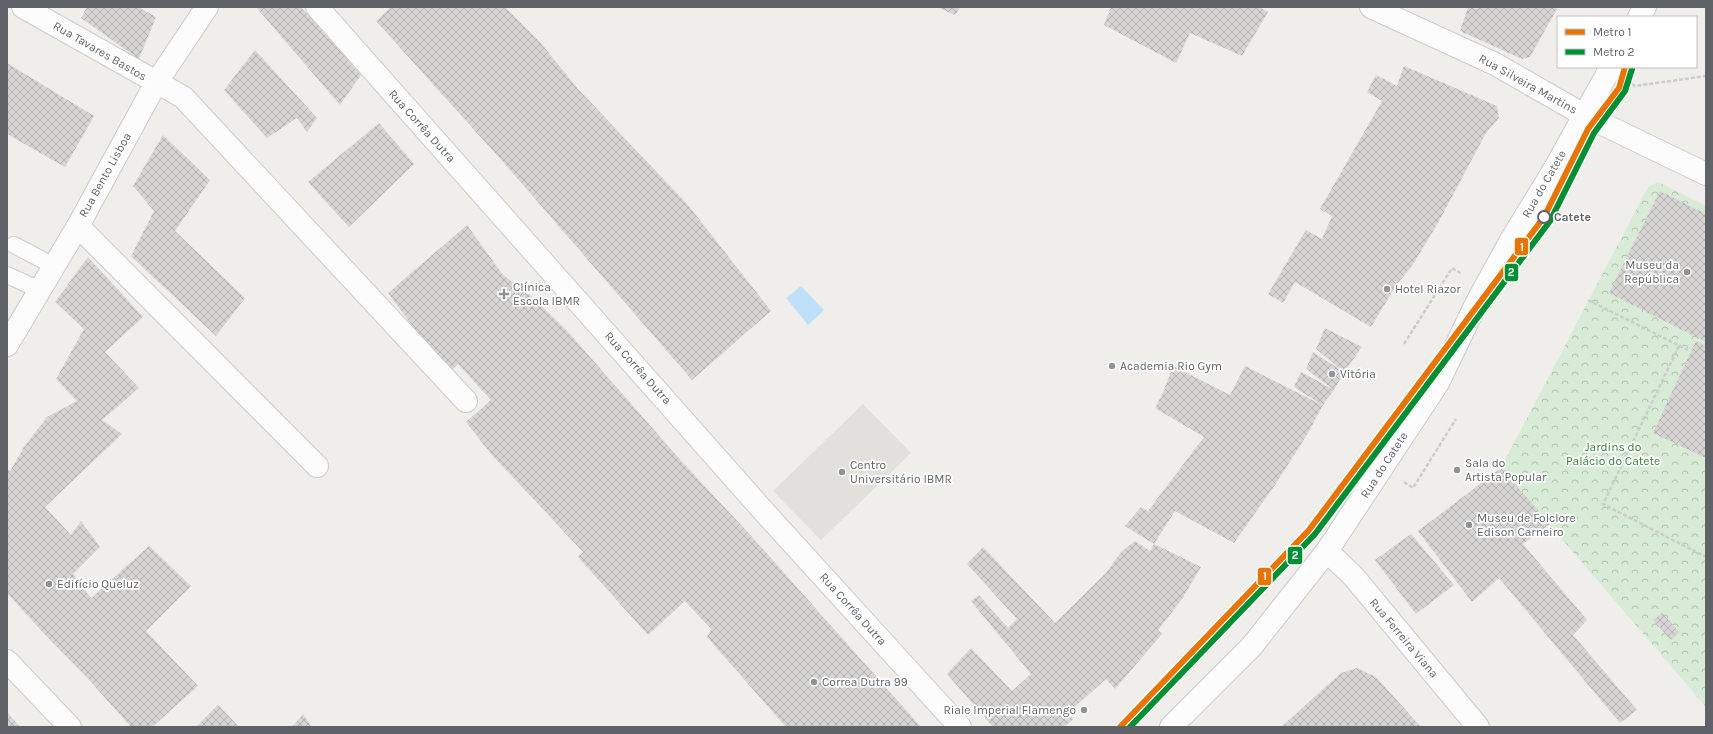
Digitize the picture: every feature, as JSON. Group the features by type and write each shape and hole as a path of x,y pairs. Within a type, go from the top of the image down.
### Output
{"street":[{"name":"Rua Tavares Bastos","path":"23,7 183,97 466,401"},
{"name":"Rua Bento Lisboa","path":"7,345 78,226 156,83 207,7"},
{"name":"Rua Corrêa Dutra","path":"317,7 767,515 960,727"},
{"name":"Rua Silveira Martins","path":"1371,7 1495,64 1584,115 1706,174"},
{"path":"1640,16 1645,7"},
{"name":"Rua do Catete","path":"1171,727 1252,646 1327,551 1438,383 1478,300 1610,69"},
{"path":"78,226 318,466"},
{"name":"Rua Ferreira Viana","path":"1327,551 1354,577 1478,727"},
{"path":"7,661 70,727"}],"lane":[{"path":"14,245 54,266"},
{"path":"7,275 40,290"}],"path":[{"path":"1610,69 1635,86 1706,76"},
{"path":"1404,344 1452,268"},
{"path":"1588,300 1688,350"},
{"path":"1679,346 1603,504 1706,557"},
{"path":"1413,488 1456,419"}],"shaded area":[{"name":"Centro Universitário IBMR","path":"863,404 911,453 821,540 773,491"}],"green space":[{"name":"Jardins do Palácio do Catete","path":"1658,182 1706,206 1706,707 1501,468 1648,187"}],"water":[{"path":"801,286 824,310 808,325 786,298"}],"building":[{"path":"87,7 138,7 156,17 139,59 81,18"},
{"path":"256,7 301,7 361,75 340,105"},
{"path":"391,7 505,7 539,41 578,89 688,205 771,311 692,380 504,163 376,21"},
{"path":"937,7 960,7 955,15"},
{"path":"1111,7 1260,7 1268,12 1242,56 1190,33 1176,63 1104,25"},
{"path":"1468,7 1477,9 1478,7 1558,7 1530,57 1522,59 1460,31"},
{"path":"255,50 317,118 307,132 297,118 267,138 224,90"},
{"path":"7,63 94,116 65,167 7,134"},
{"path":"1404,66 1497,106 1499,118 1486,133 1438,223 1412,266 1397,284 1371,327 1295,282 1283,303 1268,294 1306,230 1322,239 1332,216 1320,209 1382,101 1367,92 1376,75 1397,86"},
{"path":"379,123 414,164 349,227 308,182"},
{"path":"163,135 210,180 175,231 245,298 216,336 131,256 154,211 133,186"},
{"path":"1660,191 1706,214 1706,342 1609,293"},
{"path":"467,225 503,275 533,298 569,333 683,463 754,539 921,727 786,727 707,637 711,629 685,601 648,635 578,557 583,552 491,454 466,422 491,400 458,364 450,372 423,340 388,293"},
{"path":"88,257 143,317 105,352 139,388 102,420 122,434 45,507 71,535 81,521 100,547 73,574 91,598 149,546 191,586 146,631 198,686 152,727 131,727 91,682 7,593 7,468 10,471 24,447 47,417 77,401 56,379 84,329 55,302"},
{"path":"1325,328 1362,347 1344,372 1316,349"},
{"path":"1696,341 1706,346 1706,458 1653,433"},
{"path":"1313,352 1344,372 1334,390 1306,369"},
{"path":"1173,366 1230,395 1245,366 1322,405 1294,387 1301,372 1334,390 1323,405 1308,433 1277,482 1234,543 1175,511 1154,544 1125,526 1141,507 1148,511 1204,437 1155,408 1162,395"},
{"path":"1501,468 1550,524 1523,544 1587,620 1573,635 1637,710 1620,723 1499,578 1472,602 1418,531"},
{"path":"1411,534 1454,585 1416,614 1375,560"},
{"path":"1135,541 1150,551 1154,544 1201,567 1182,599 1158,630 1162,634 1115,689 1106,679 1068,713 1073,719 1064,727 993,727 947,674 971,648 1012,691 1031,674 971,601 979,595 1008,628 1017,619 967,564 983,547 1055,623 1106,573 1121,552"},
{"path":"1662,613 1679,632 1671,640 1653,620"},
{"path":"1357,668 1376,677 1421,727 1281,727 1341,673"},
{"path":"218,705 239,727 196,727"},
{"path":"7,712 20,727 7,727"},
{"path":"303,714 312,727 292,727"}],"metro line":[{"name":"1","path":"1120,727 1309,530 1544,217 1588,129 1619,88 1625,68"},
{"name":"2","path":"1130,727 1315,534 1550,221 1594,133 1625,91 1632,69"}],"place":[{"name":"Catete","path":"1544,217"},
{"name":"Museu da República","path":"1687,272"},
{"name":"Hotel Riazor","path":"1387,289"},
{"name":"Clínica Escola IBMR","path":"504,294"},
{"name":"Academia Rio Gym","path":"1112,366"},
{"name":"Vitória","path":"1332,374"},
{"name":"Sala do Artista Popular","path":"1457,470"},
{"name":"Centro Universitário IBMR","path":"842,472"},
{"name":"Museu de Folclore Edison Carneiro","path":"1469,525"},
{"name":"Edifício Queluz","path":"49,584"},
{"name":"Correa Dutra 99","path":"814,682"},
{"name":"Riale Imperial Flamengo","path":"1084,710"}]}
